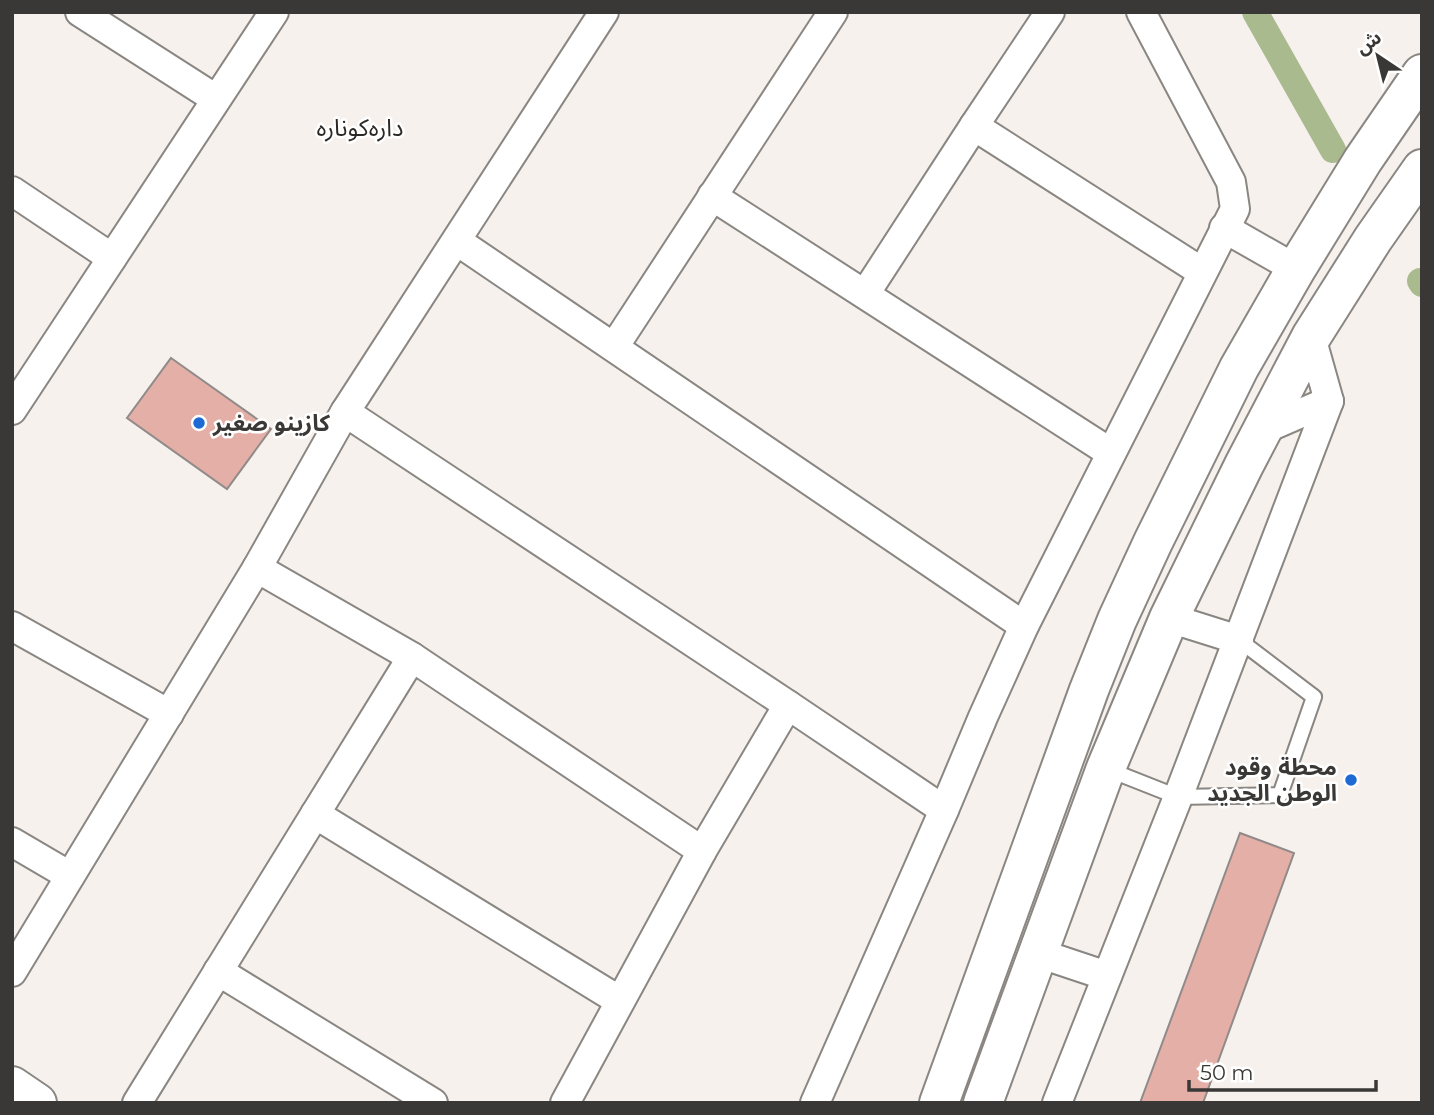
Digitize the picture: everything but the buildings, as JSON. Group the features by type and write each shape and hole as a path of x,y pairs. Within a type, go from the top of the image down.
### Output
{"main road":[{"path":"939,1103 1064,755 1117,620 1153,542 1239,368 1363,160 1422,74"},
{"path":"983,1103 1106,768 1170,618 1311,337 1373,239 1422,169"},
{"path":"1064,755 1106,768"},
{"path":"12,1086 37,1103"}],"street":[{"path":"80,12 216,99"},
{"path":"12,410 274,12"},
{"path":"12,971 257,568 345,411 604,12"},
{"path":"614,347 832,12"},
{"path":"865,294 1050,12"},
{"path":"815,1103 1024,626 1234,209 1231,182 1141,12"},
{"path":"974,125 1202,272"},
{"path":"12,191 112,258"},
{"path":"712,196 1111,453"},
{"path":"1224,228 1296,269"},
{"path":"457,241 1024,626"},
{"path":"1058,1103 1329,401 1311,337"},
{"path":"1262,430 1329,401"},
{"path":"345,411 944,810"},
{"path":"257,568 412,657 702,851"},
{"path":"1170,618 1238,640"},
{"path":"12,626 169,714"},
{"path":"137,1103 412,657"},
{"path":"565,1103 702,851 788,705"},
{"path":"315,814 620,1001"},
{"path":"12,842 70,876"},
{"path":"1038,953 1107,976"},
{"path":"218,971 433,1103"}],"lane":[{"path":"1106,768 1178,797 1280,795 1314,697 1238,640"}],"waterway":[{"path":"1255,12 1333,150"}],"place":[{"name":"كازينو صغير","path":"199,423"},
{"name":"محطة وقود الوطن الجديد","path":"1351,780"}],"district":[{"name":"دارەکونارە","path":"360,128"}]}
